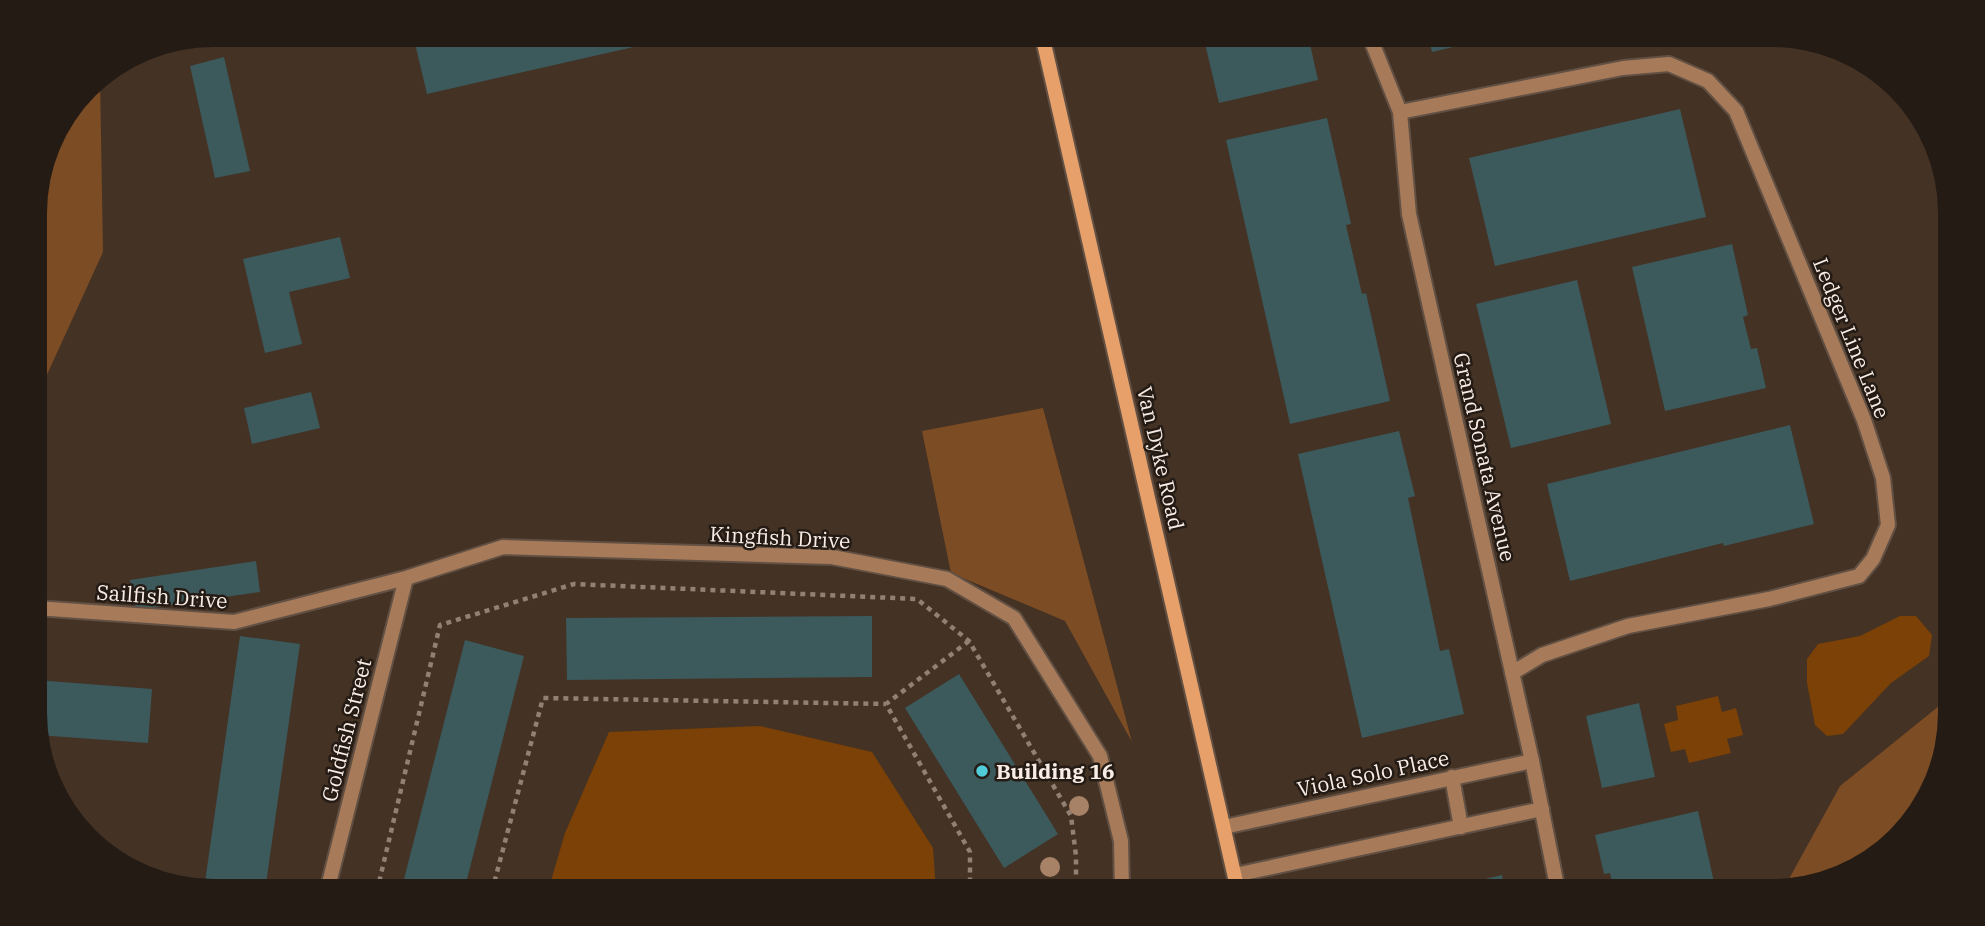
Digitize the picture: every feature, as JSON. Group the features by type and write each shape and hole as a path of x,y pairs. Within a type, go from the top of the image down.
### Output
{"main road":[{"name":"Van Dyke Road","path":"1045,47 1236,878"}],"street":[{"name":"Grand Sonata Avenue","path":"1374,47 1400,112 1409,214 1532,761 1555,878"},
{"name":"Ledger Line Lane","path":"1400,112 1623,68 1669,65 1708,81 1736,111 1864,420 1883,478 1888,525 1873,559 1859,576 1769,599 1628,626 1542,655 1512,673"},
{"name":"Kingfish Drive","path":"406,578 503,547 832,557 947,579 1014,618 1100,756 1121,841 1122,878"},
{"name":"Sailfish Drive","path":"47,609 234,622 406,578"},
{"name":"Goldfish Street","path":"330,879 406,578"},
{"name":"Viola Solo Place","path":"1224,827 1532,761"},
{"path":"1452,777 1461,827"},
{"path":"1235,875 1542,809"}],"path":[{"path":"379,879 440,625 574,584 917,599 968,642 1071,816 1076,878"},
{"path":"495,879 543,698 886,704 968,642"},
{"path":"886,704 970,852 970,879"}],"shaded area":[{"path":"100,93 103,252 48,373 50,181 64,140 82,112"},
{"path":"1043,408 1132,742 1065,621 951,573 922,431"},
{"path":"1900,616 1916,616 1932,635 1929,656 1891,683 1843,734 1827,736 1815,725 1807,683 1807,659 1818,644 1860,636"},
{"path":"1718,696 1722,712 1736,708 1743,735 1727,739 1731,753 1689,763 1685,749 1671,752 1664,724 1678,720 1676,706"},
{"path":"1938,707 1935,745 1929,766 1903,814 1873,844 1845,862 1804,876 1790,877 1840,786"},
{"path":"760,726 872,752 933,848 935,879 552,879 565,833 609,732"}],"building":[{"path":"416,47 634,47 427,94"},
{"path":"1206,47 1311,47 1318,80 1219,103"},
{"path":"1431,47 1453,47 1432,52"},
{"path":"224,57 250,171 215,178 190,66"},
{"path":"1680,109 1706,217 1495,266 1469,158"},
{"path":"1327,118 1351,224 1346,225 1362,294 1366,293 1390,401 1290,424 1226,140"},
{"path":"340,237 350,278 289,292 302,344 265,353 243,259"},
{"path":"1732,244 1748,315 1743,317 1751,349 1757,348 1766,388 1665,411 1632,267"},
{"path":"1577,280 1611,424 1511,448 1476,304"},
{"path":"311,392 320,428 252,444 244,408"},
{"path":"1790,425 1814,524 1724,546 1723,543 1570,581 1547,484"},
{"path":"1399,431 1415,496 1408,498 1440,651 1449,649 1464,714 1362,738 1298,454"},
{"path":"256,561 260,592 136,610 130,580"},
{"path":"872,616 872,677 567,680 566,618"},
{"path":"240,636 300,644 267,879 206,878"},
{"path":"465,640 524,656 467,879 404,879"},
{"name":"Building 16","path":"959,674 1058,834 1004,868 905,708"},
{"path":"47,681 152,689 148,743 49,736"},
{"path":"1639,703 1655,777 1602,788 1586,716"},
{"path":"1698,811 1713,878 1611,878 1610,873 1604,874 1595,835"}],"place":[{"name":"Building 16","path":"982,771"}]}
